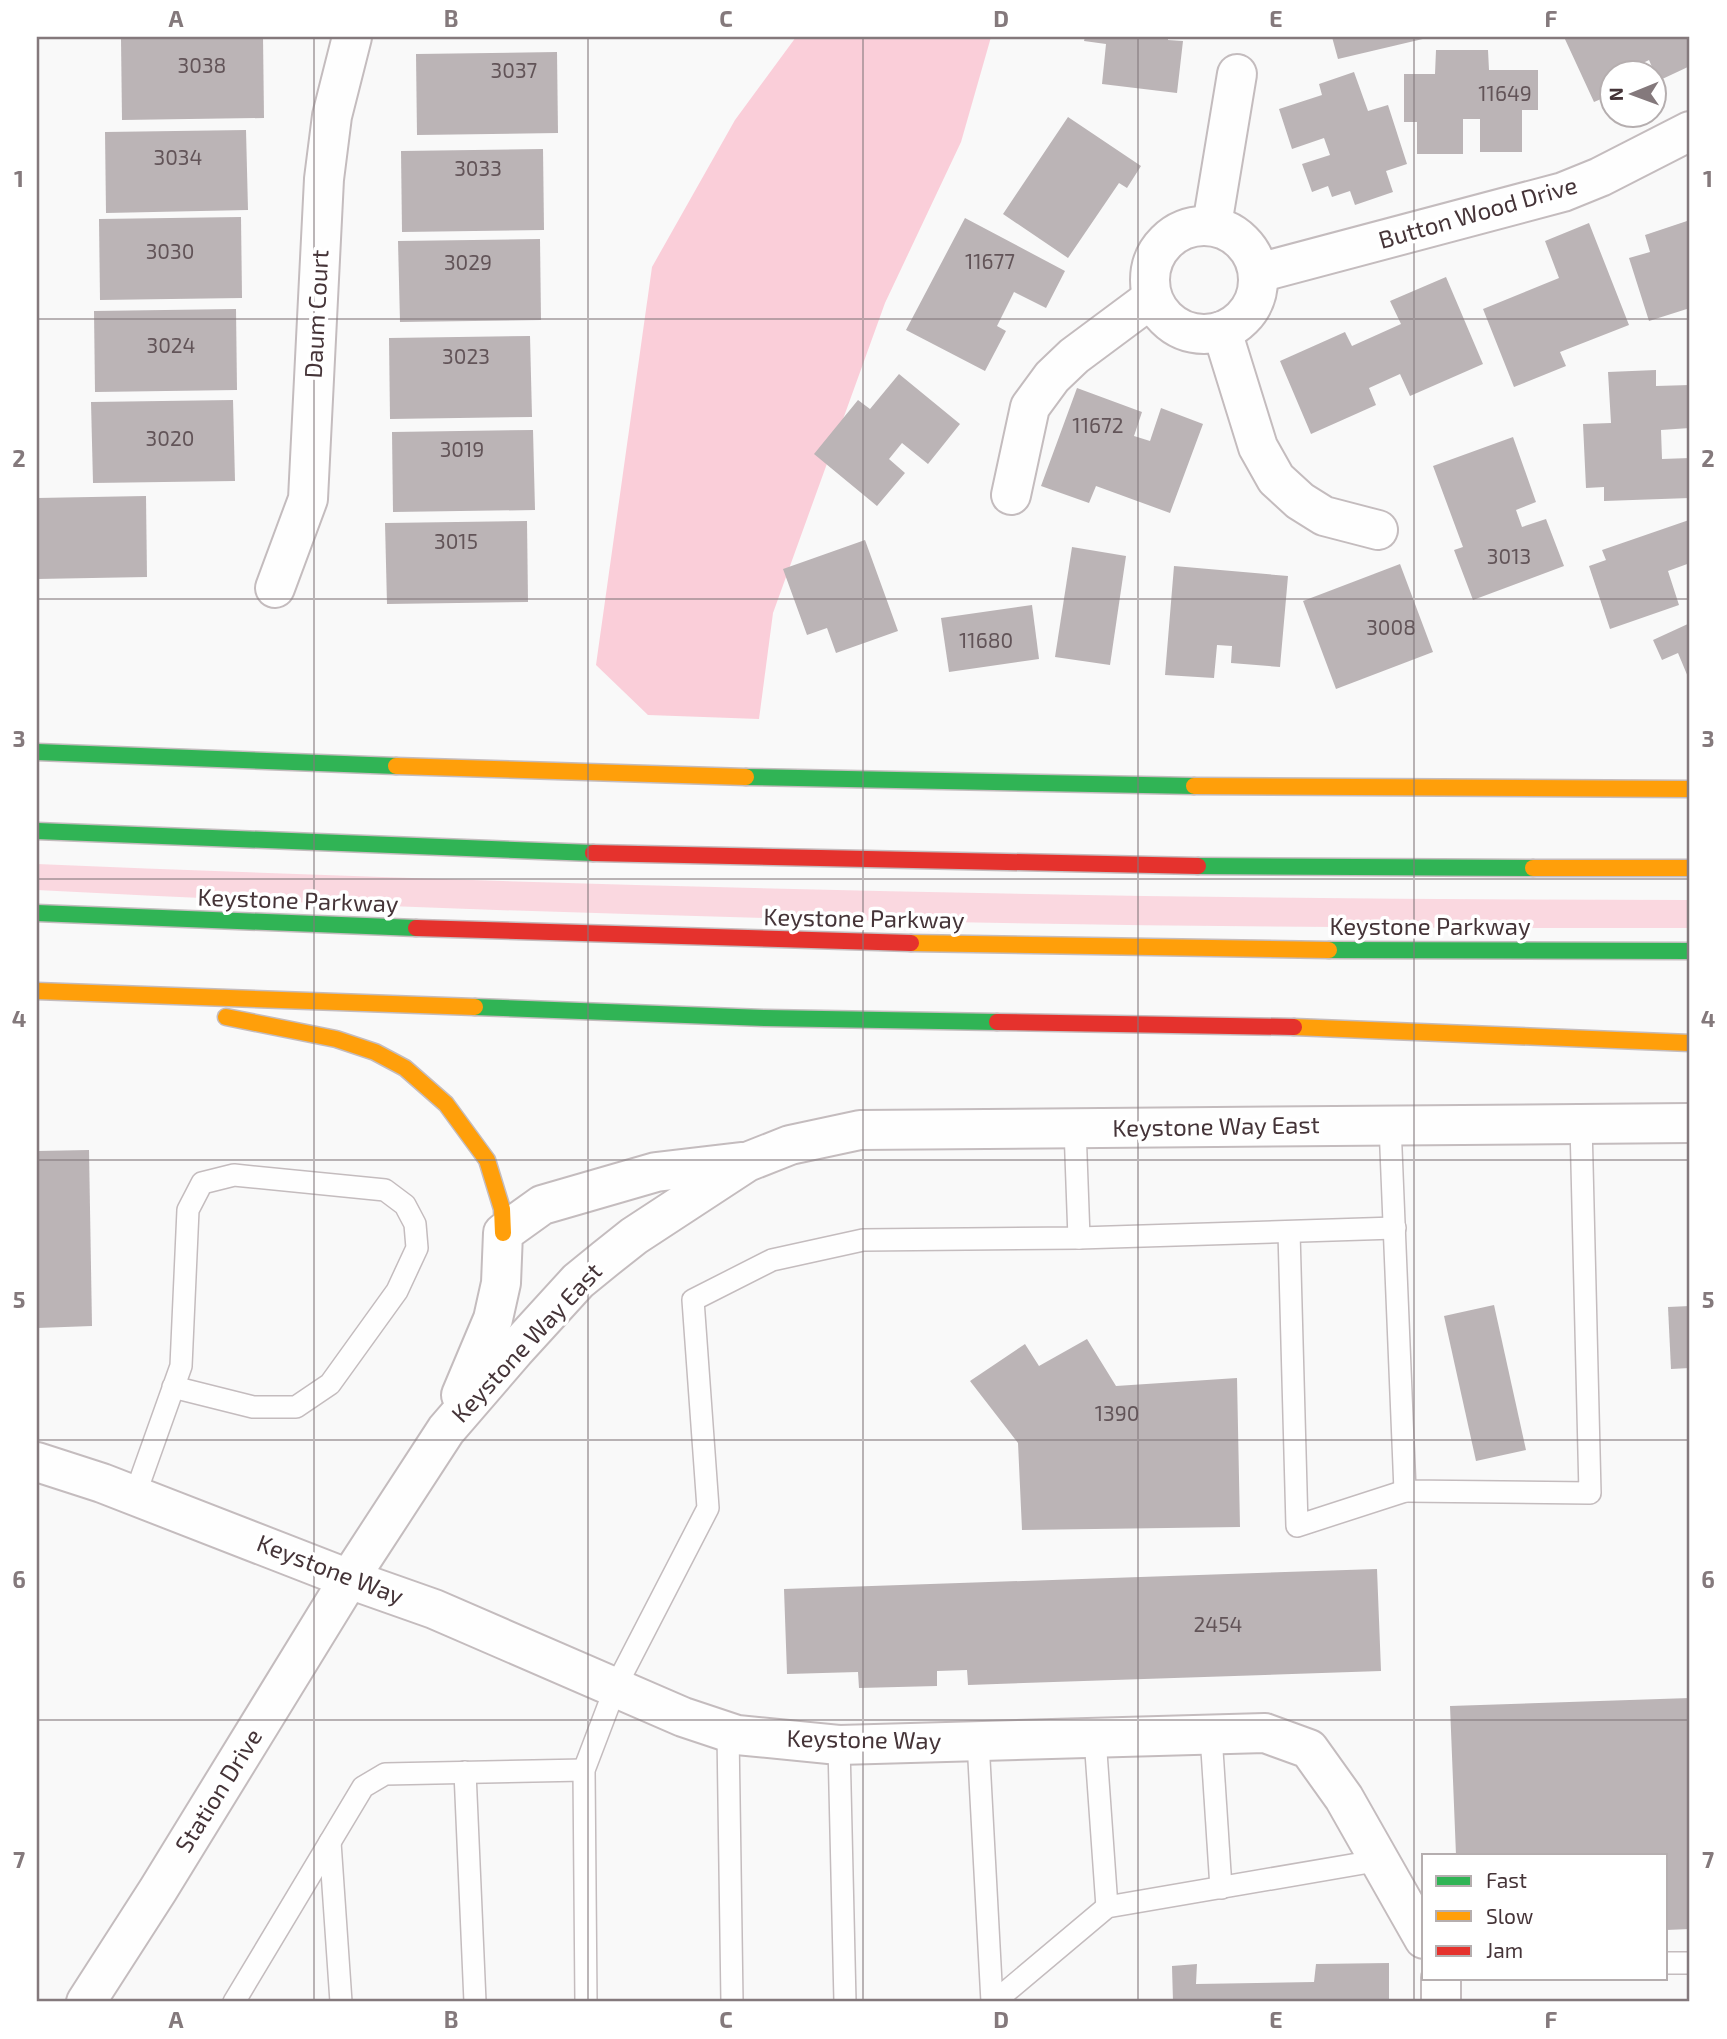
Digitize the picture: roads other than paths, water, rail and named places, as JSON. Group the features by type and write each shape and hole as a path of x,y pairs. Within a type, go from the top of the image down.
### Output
{"main road":[{"path":"37,752 572,773 957,783 1472,790 1690,789"},
{"path":"37,831 420,847 918,861 1201,866 1690,868"},
{"name":"Keystone Parkway","path":"37,912 347,926 938,943 1235,949 1690,951"},
{"path":"37,991 751,1017 1352,1028 1690,1043"},
{"path":"107,994 336,1039 375,1052 405,1068 446,1104 487,1160 502,1209 503,1233"}],"street":[{"name":"Daum Court","path":"275,588 309,499 324,179 332,116 352,37"},
{"path":"1212,225 1237,74"},
{"name":"Button Wood Drive","path":"1258,273 1563,192 1600,177 1690,131"},
{"path":"1212,225 1230,231 1244,242 1253,256 1258,273 1258,290 1252,306 1241,320 1222,331 1210,334 1192,333 1176,327 1162,315 1152,298 1149,280 1152,261 1161,245 1176,233 1193,226 1212,225"},
{"path":"1011,495 1030,407 1052,377 1074,356 1152,298"},
{"path":"1222,331 1258,447 1276,479 1300,501 1324,516 1378,530"},
{"name":"Keystone Way East","path":"349,1579 446,1430 578,1281 634,1236 747,1162 790,1144 860,1130 1690,1123"},
{"name":"Keystone Way East","path":"446,1430 494,1319 501,1283 503,1233 542,1205 656,1172 747,1162"},
{"name":"Keystone Way","path":"37,1462 135,1495 349,1579 434,1609 683,1717 737,1735 839,1745 1265,1733 1309,1749 1344,1798 1422,1935"},
{"name":"Station Drive","path":"86,2002 349,1579"},
{"path":"1441,1980 1441,2002"}],"lane":[{"path":"1289,1232 1297,1525 1405,1491 1590,1493 1581,1124"},
{"path":"1390,1125 1405,1491"},
{"path":"1075,1128 1079,1238"},
{"path":"135,1495 173,1387 181,1366 188,1210 202,1183 234,1175 386,1190 405,1205 415,1224 417,1248 397,1291 330,1384 296,1406 286,1407 253,1407 173,1387"},
{"path":"586,2002 584,1770 616,1686 708,1508 692,1300 772,1260 863,1240 1079,1238 1395,1228"},
{"path":"727,1732 732,2002"},
{"path":"1211,1735 1221,1888"},
{"path":"1095,1738 1107,1907"},
{"path":"978,1741 993,2002"},
{"path":"839,1745 845,2002"},
{"path":"234,2002 363,1787 385,1774 584,1770"},
{"path":"465,1772 475,2002"},
{"path":"330,1842 341,2002"},
{"path":"993,2002 1107,1907 1381,1860"},
{"path":"1668,1963 1690,1963"}]}
